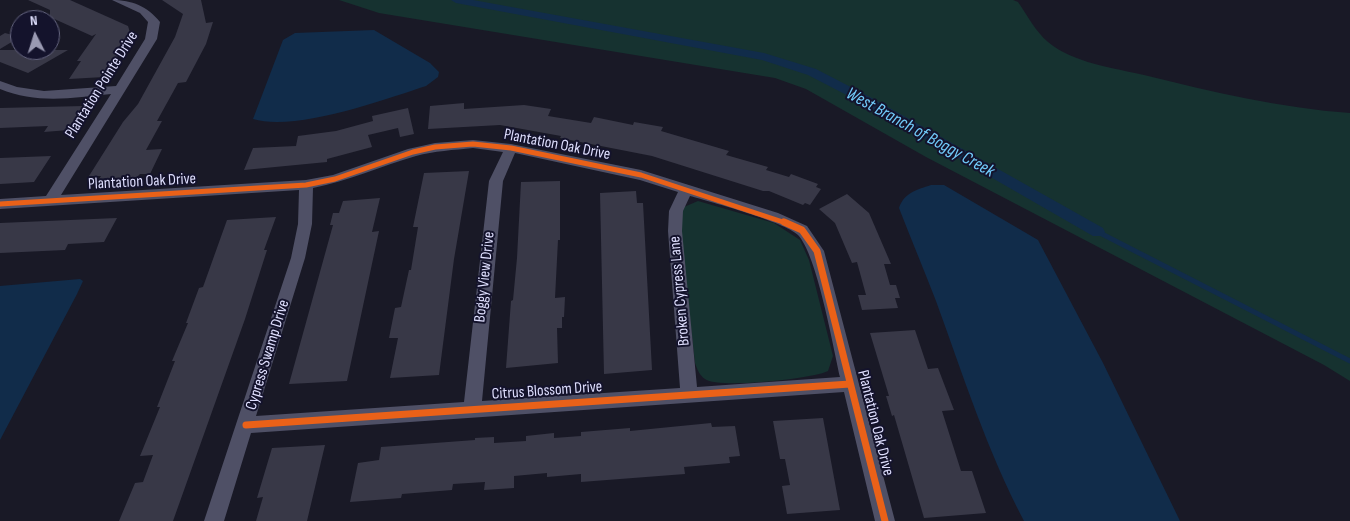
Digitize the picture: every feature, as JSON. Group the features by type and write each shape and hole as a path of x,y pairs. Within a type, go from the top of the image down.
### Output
{"street":[{"name":"Plantation Pointe Drive","path":"50,201 88,137 121,89 151,39 154,22 144,11 116,0"},
{"path":"0,85 10,90 36,94 121,89"},
{"name":"Plantation Oak Drive","path":"0,204 306,186 335,179 413,152 473,144 511,148 641,175 773,217 802,230 817,251 886,521"},
{"name":"Boggy View Drive","path":"472,410 496,180 511,148"},
{"name":"Cypress Swamp Drive","path":"214,521 298,258 305,224 306,186"},
{"name":"Broken Cypress Lane","path":"686,189 676,211 675,231 689,395"},
{"name":"Citrus Blossom Drive","path":"246,425 850,384"}],"green space":[{"path":"339,0 1013,0 1018,2 1048,42 1081,60 1247,98 1324,111 1350,113 1350,381 1324,365 926,157 806,89 775,78 379,13"},
{"path":"698,201 774,223 800,240 809,260 833,356 828,371 785,380 745,383 713,382 705,379 700,374 695,363 679,220 684,207"}],"water":[{"path":"374,30 430,63 439,72 438,77 426,86 339,113 292,121 271,122 253,119 283,40 295,33"},
{"path":"931,185 944,185 1038,240 1103,363 1180,521 1024,521 998,468 899,208 907,195"},
{"path":"80,279 83,281 77,294 0,440 0,286"}],"building":[{"path":"28,0 70,0 128,26 131,36 104,77 69,79 81,61 77,61 96,34 92,36 60,22 60,10 50,10"},
{"path":"162,0 201,0 206,23 213,22 206,44 186,82 178,83 157,121 162,121 146,150 162,149 150,174 140,174 137,177 99,179 101,176 89,176 123,122 138,104 175,37 183,14"},
{"path":"5,33 10,34 10,43 0,49 0,36"},
{"path":"0,50 10,50 10,60 51,60 28,73 0,62"},
{"path":"60,50 68,50 60,55"},
{"path":"464,103 464,109 524,105 551,109 548,116 591,123 594,117 633,125 634,122 663,127 661,131 729,151 726,155 768,167 766,170 789,177 791,174 818,184 816,187 821,189 810,205 805,203 803,205 769,191 763,191 652,156 560,138 561,136 500,125 428,129 430,106"},
{"path":"84,106 69,130 44,132 48,126 0,128 0,108"},
{"path":"408,108 414,134 400,137 398,128 368,135 372,147 327,159 327,162 244,170 253,148 296,146 298,136 336,131 373,121 372,116"},
{"path":"51,156 34,182 0,184 0,158"},
{"path":"469,171 454,259 439,375 390,378 398,338 389,338 395,308 401,307 409,270 411,270 418,227 413,227 424,173"},
{"path":"560,181 560,240 558,240 555,298 565,297 562,328 557,328 558,363 506,368 511,301 513,300 517,258 521,182"},
{"path":"636,191 637,203 643,203 652,370 604,374 600,193"},
{"path":"847,194 869,213 891,264 884,264 890,285 896,285 900,298 895,298 898,308 862,310 858,295 866,295 857,262 852,263 835,223 819,209"},
{"path":"380,198 372,232 379,231 347,381 289,384 333,225 330,225 333,213 339,213 343,201"},
{"path":"276,217 264,250 267,250 245,319 173,521 119,521 135,483 143,482 153,455 140,456 160,407 157,407 175,361 172,361 188,323 186,323 199,288 203,287 227,220"},
{"path":"117,218 104,242 68,244 65,250 0,253 0,223"},
{"path":"915,330 928,369 938,368 954,410 942,411 961,471 972,471 986,513 924,518 894,415 892,416 886,396 889,396 870,333"},
{"path":"823,418 840,510 787,514 782,486 790,485 785,459 780,459 773,421"},
{"path":"711,423 712,427 735,426 740,456 729,457 730,463 684,467 685,474 581,482 581,474 547,477 547,473 514,476 514,488 484,490 485,482 453,484 452,490 402,494 401,498 350,502 358,463 379,460 381,447 494,437 494,443 526,441 526,436 554,433 554,438 581,436 581,432 630,428 630,431"},
{"path":"325,445 307,521 256,521 263,497 257,498 272,448"}],"waterway":[{"name":"West Branch of Boggy Creek","path":"456,0 764,57 812,72 866,100 1098,232"},
{"name":"West Branch of Boggy Creek","path":"1098,232 1350,361"}],"cycle path":[{"path":"0,204 306,185 335,179 413,152 435,147 473,144 511,148 641,175 773,217 802,230 817,251 885,521"},
{"path":"246,425 850,384"}]}
